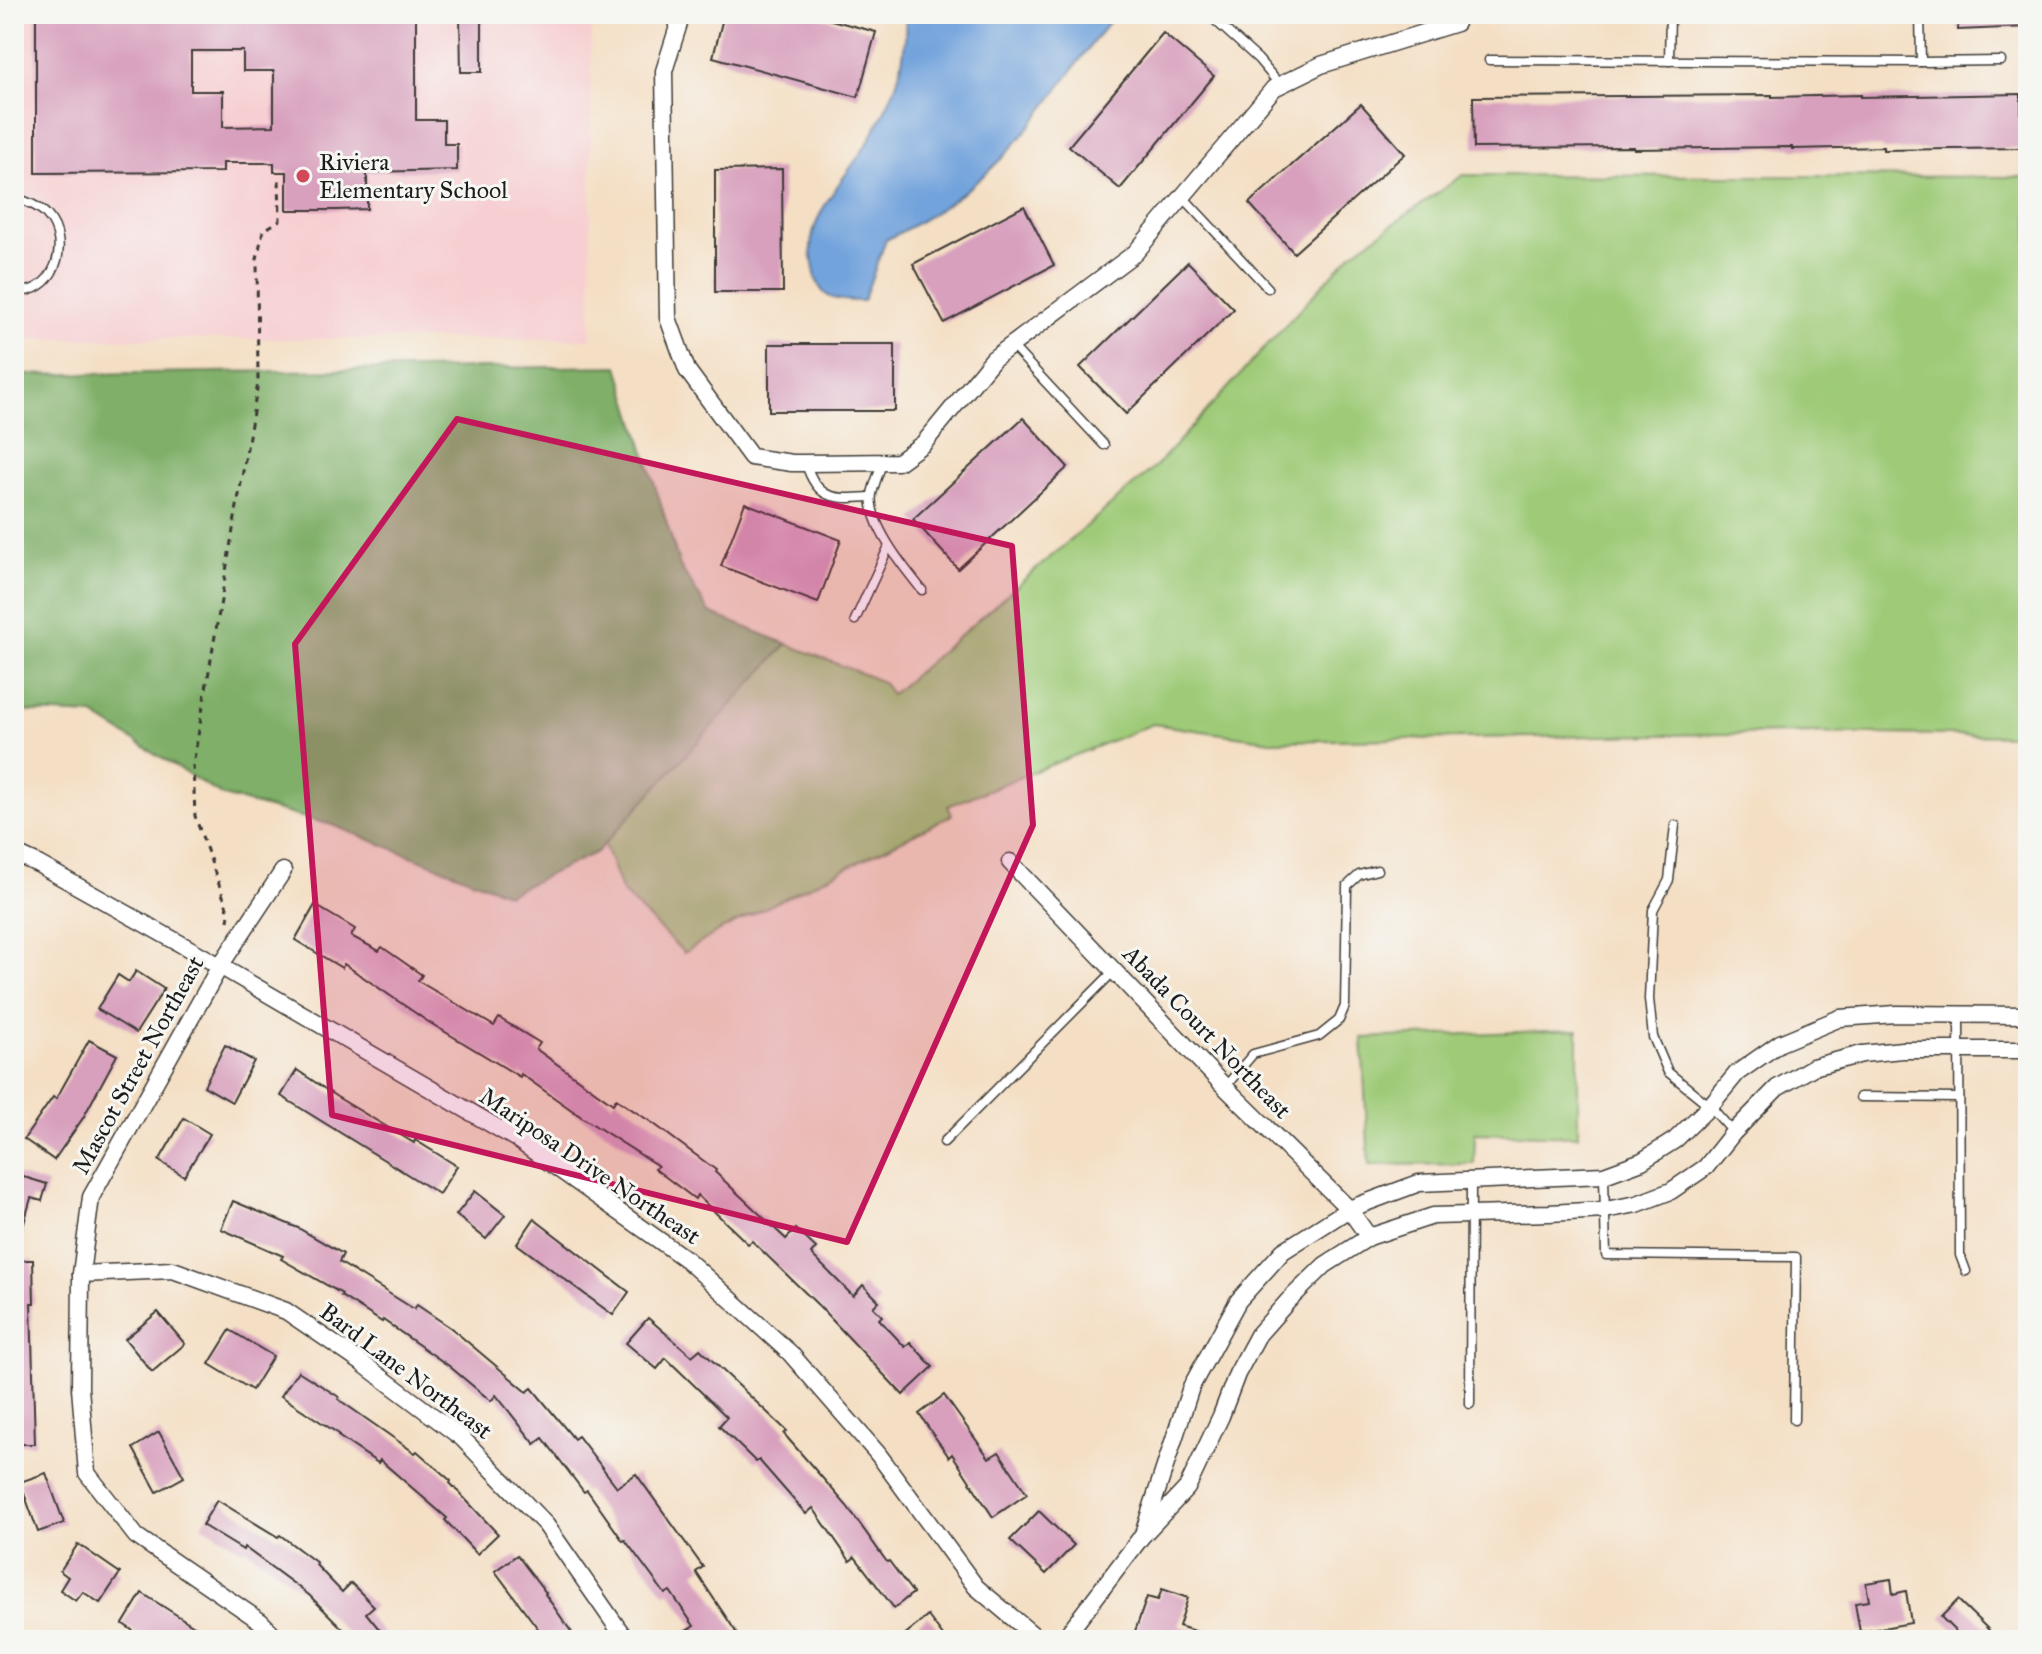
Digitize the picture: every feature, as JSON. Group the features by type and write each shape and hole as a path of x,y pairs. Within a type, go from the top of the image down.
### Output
{"street":[{"path":"682,14 664,71 668,318 687,370 751,457 792,463 898,462 924,443 993,359 1135,253 1274,88 1321,65 1456,23 1459,14"},
{"name":"Mariposa Drive Northeast","path":"14,853 220,966 515,1138 687,1260 790,1353 878,1454 976,1587 1039,1640"},
{"name":"Abada Court Northeast","path":"1010,862 1225,1087 1349,1209 1369,1237"},
{"name":"Mascot Street Northeast","path":"279,1640 260,1621 136,1536 87,1473 80,1388 81,1274 91,1197 220,966 283,871"},
{"path":"1142,1536 1191,1387 1238,1301 1283,1251 1349,1209 1419,1183 1604,1175 1642,1161 1675,1140 1710,1106 1737,1073 1780,1043 1840,1018 1896,1014 2028,1015"},
{"path":"1063,1640 1142,1536 1187,1488 1237,1374 1258,1335 1325,1265 1369,1237 1433,1216 1605,1210 1637,1204 1671,1191 1706,1167 1733,1133 1777,1088 1813,1067 1862,1054 1902,1050 2028,1050"},
{"name":"Bard Lane Northeast","path":"81,1274 173,1270 286,1311 462,1438 546,1525 626,1640"}],"lane":[{"path":"1208,14 1258,59 1280,85"},
{"path":"1669,61 1670,14"},
{"path":"1920,14 1921,62"},
{"path":"1489,60 2001,61"},
{"path":"14,197 46,213 59,235 60,252 45,281 30,291 14,291"},
{"path":"1182,197 1268,288"},
{"path":"1011,345 1104,445"},
{"path":"882,462 871,497 875,514 889,546 922,590"},
{"path":"806,463 817,488 827,494 844,498 871,497"},
{"path":"855,620 889,546"},
{"path":"1675,825 1669,880 1653,910 1649,999 1653,1037 1668,1072 1710,1106 1733,1133"},
{"path":"1225,1087 1253,1054 1319,1036 1339,1020 1345,1006 1347,886 1359,875 1377,870"},
{"path":"944,1142 1114,971"},
{"path":"1959,1013 1960,1255 1966,1271"},
{"path":"1860,1097 1959,1098"},
{"path":"1604,1175 1606,1255 1796,1257 1794,1420"},
{"path":"1470,1404 1471,1180"}],"path":[{"path":"227,926 229,913 195,816 193,765 258,383 257,259 263,231 280,220 279,178"}],"highlighted area":[{"path":"457,419 1012,546 1033,825 847,1242 332,1115 295,644"}],"shaded area":[{"name":"Riviera Elementary School","path":"14,14 591,14 591,339 14,339"}],"green space":[{"path":"1463,175 2028,177 2028,736 1793,733 1271,741 1153,724 948,806 952,815 719,931 684,953 622,892 604,844 787,644 883,682 891,695 1157,465 1351,254"},
{"path":"618,366 680,566 710,613 787,644 597,852 508,894 332,825 223,796 93,715 14,711 14,375"},
{"path":"1578,1030 1578,1136 1475,1133 1474,1164 1369,1165 1362,1038"}],"water":[{"path":"905,14 1116,14 1001,159 947,204 886,240 863,301 839,300 827,295 818,283 811,256 812,236 824,208 868,142 892,94 902,61"}],"building":[{"path":"36,14 416,14 416,120 444,120 444,144 457,144 457,170 367,172 367,209 287,210 287,172 274,172 274,163 223,163 223,172 36,173","holes":["191,51 243,51 243,71 274,71 274,126 223,127 223,91 191,91"]},
{"path":"460,14 482,14 482,72 461,72"},
{"path":"724,14 809,14 876,32 858,97 713,57"},
{"path":"1958,14 2028,14 2028,27 1958,30"},
{"path":"1163,33 1214,76 1120,189 1069,146"},
{"path":"2021,94 2021,148 1474,148 1473,97"},
{"path":"1361,104 1405,154 1294,253 1249,203"},
{"path":"782,169 783,292 715,292 715,170"},
{"path":"1024,206 1054,265 944,323 913,264"},
{"path":"1188,262 1234,309 1126,414 1080,367"},
{"path":"769,344 895,344 895,411 769,411"},
{"path":"1023,418 1068,467 958,569 913,519"},
{"path":"745,503 841,540 818,603 721,566"},
{"path":"315,905 355,929 351,936 379,951 382,947 422,975 418,981 494,1026 499,1018 540,1043 536,1049 613,1104 616,1099 654,1124 716,1170 786,1239 796,1229 816,1248 811,1254 853,1296 863,1285 879,1301 873,1307 882,1316 879,1319 905,1347 910,1342 933,1367 903,1395 819,1306 752,1241 748,1244 697,1195 695,1199 655,1169 658,1166 521,1074 520,1077 427,1021 344,964 342,968 295,940"},
{"path":"136,971 164,989 136,1033 97,1009 118,975 129,982"},
{"path":"89,1040 117,1055 83,1118 54,1160 24,1139 53,1097 56,1099"},
{"path":"225,1045 254,1061 232,1102 204,1086"},
{"path":"297,1070 337,1097 457,1166 439,1194 281,1096"},
{"path":"184,1118 210,1134 184,1176 159,1161"},
{"path":"14,1174 47,1184 42,1201 31,1198 19,1241 14,1241"},
{"path":"475,1191 505,1215 486,1239 456,1215"},
{"path":"233,1201 298,1228 343,1254 339,1262 414,1309 417,1305 451,1328 527,1392 532,1388 574,1439 578,1436 617,1487 636,1474 703,1567 696,1572 736,1632 724,1640 672,1640 694,1626 670,1591 665,1594 587,1490 584,1492 543,1438 535,1444 496,1395 491,1401 449,1366 383,1320 281,1259 283,1256 221,1229"},
{"path":"534,1219 629,1292 613,1315 517,1244"},
{"path":"14,1260 33,1260 34,1303 31,1303 35,1444 14,1444"},
{"path":"158,1312 185,1344 152,1372 125,1339"},
{"path":"648,1318 692,1356 700,1349 787,1431 784,1434 847,1506 913,1593 894,1608 855,1557 850,1561 813,1508 806,1514 759,1460 756,1462 719,1426 727,1417 666,1358 657,1369 626,1343"},
{"path":"230,1330 273,1356 252,1390 209,1364"},
{"path":"298,1371 415,1453 417,1451 451,1481 498,1534 477,1554 445,1520 447,1518 380,1460 378,1463 281,1396"},
{"path":"944,1395 989,1458 999,1452 1027,1494 993,1517 952,1454 949,1457 919,1414"},
{"path":"159,1432 184,1477 157,1492 133,1448"},
{"path":"46,1473 64,1523 38,1532 20,1482"},
{"path":"217,1500 278,1537 280,1535 317,1563 342,1592 351,1583 374,1606 366,1613 388,1640 354,1640 309,1595 244,1547 243,1550 202,1525"},
{"path":"1039,1511 1074,1545 1046,1574 1010,1540"},
{"path":"78,1544 120,1573 100,1603 83,1592 76,1601 60,1590 68,1577 60,1571"},
{"path":"517,1555 577,1640 525,1640 539,1630 495,1571"},
{"path":"1891,1579 1893,1594 1906,1591 1911,1623 1860,1632 1855,1603 1869,1601 1866,1583"},
{"path":"1162,1589 1188,1598 1179,1626 1213,1637 1213,1640 1132,1640 1147,1597 1158,1600"},
{"path":"142,1593 216,1640 147,1640 123,1624"},
{"path":"1958,1600 1989,1630 1979,1640 1964,1640 1941,1617"},
{"path":"928,1616 946,1640 898,1640"}],"place":[{"name":"Riviera Elementary School","path":"303,176"}]}
